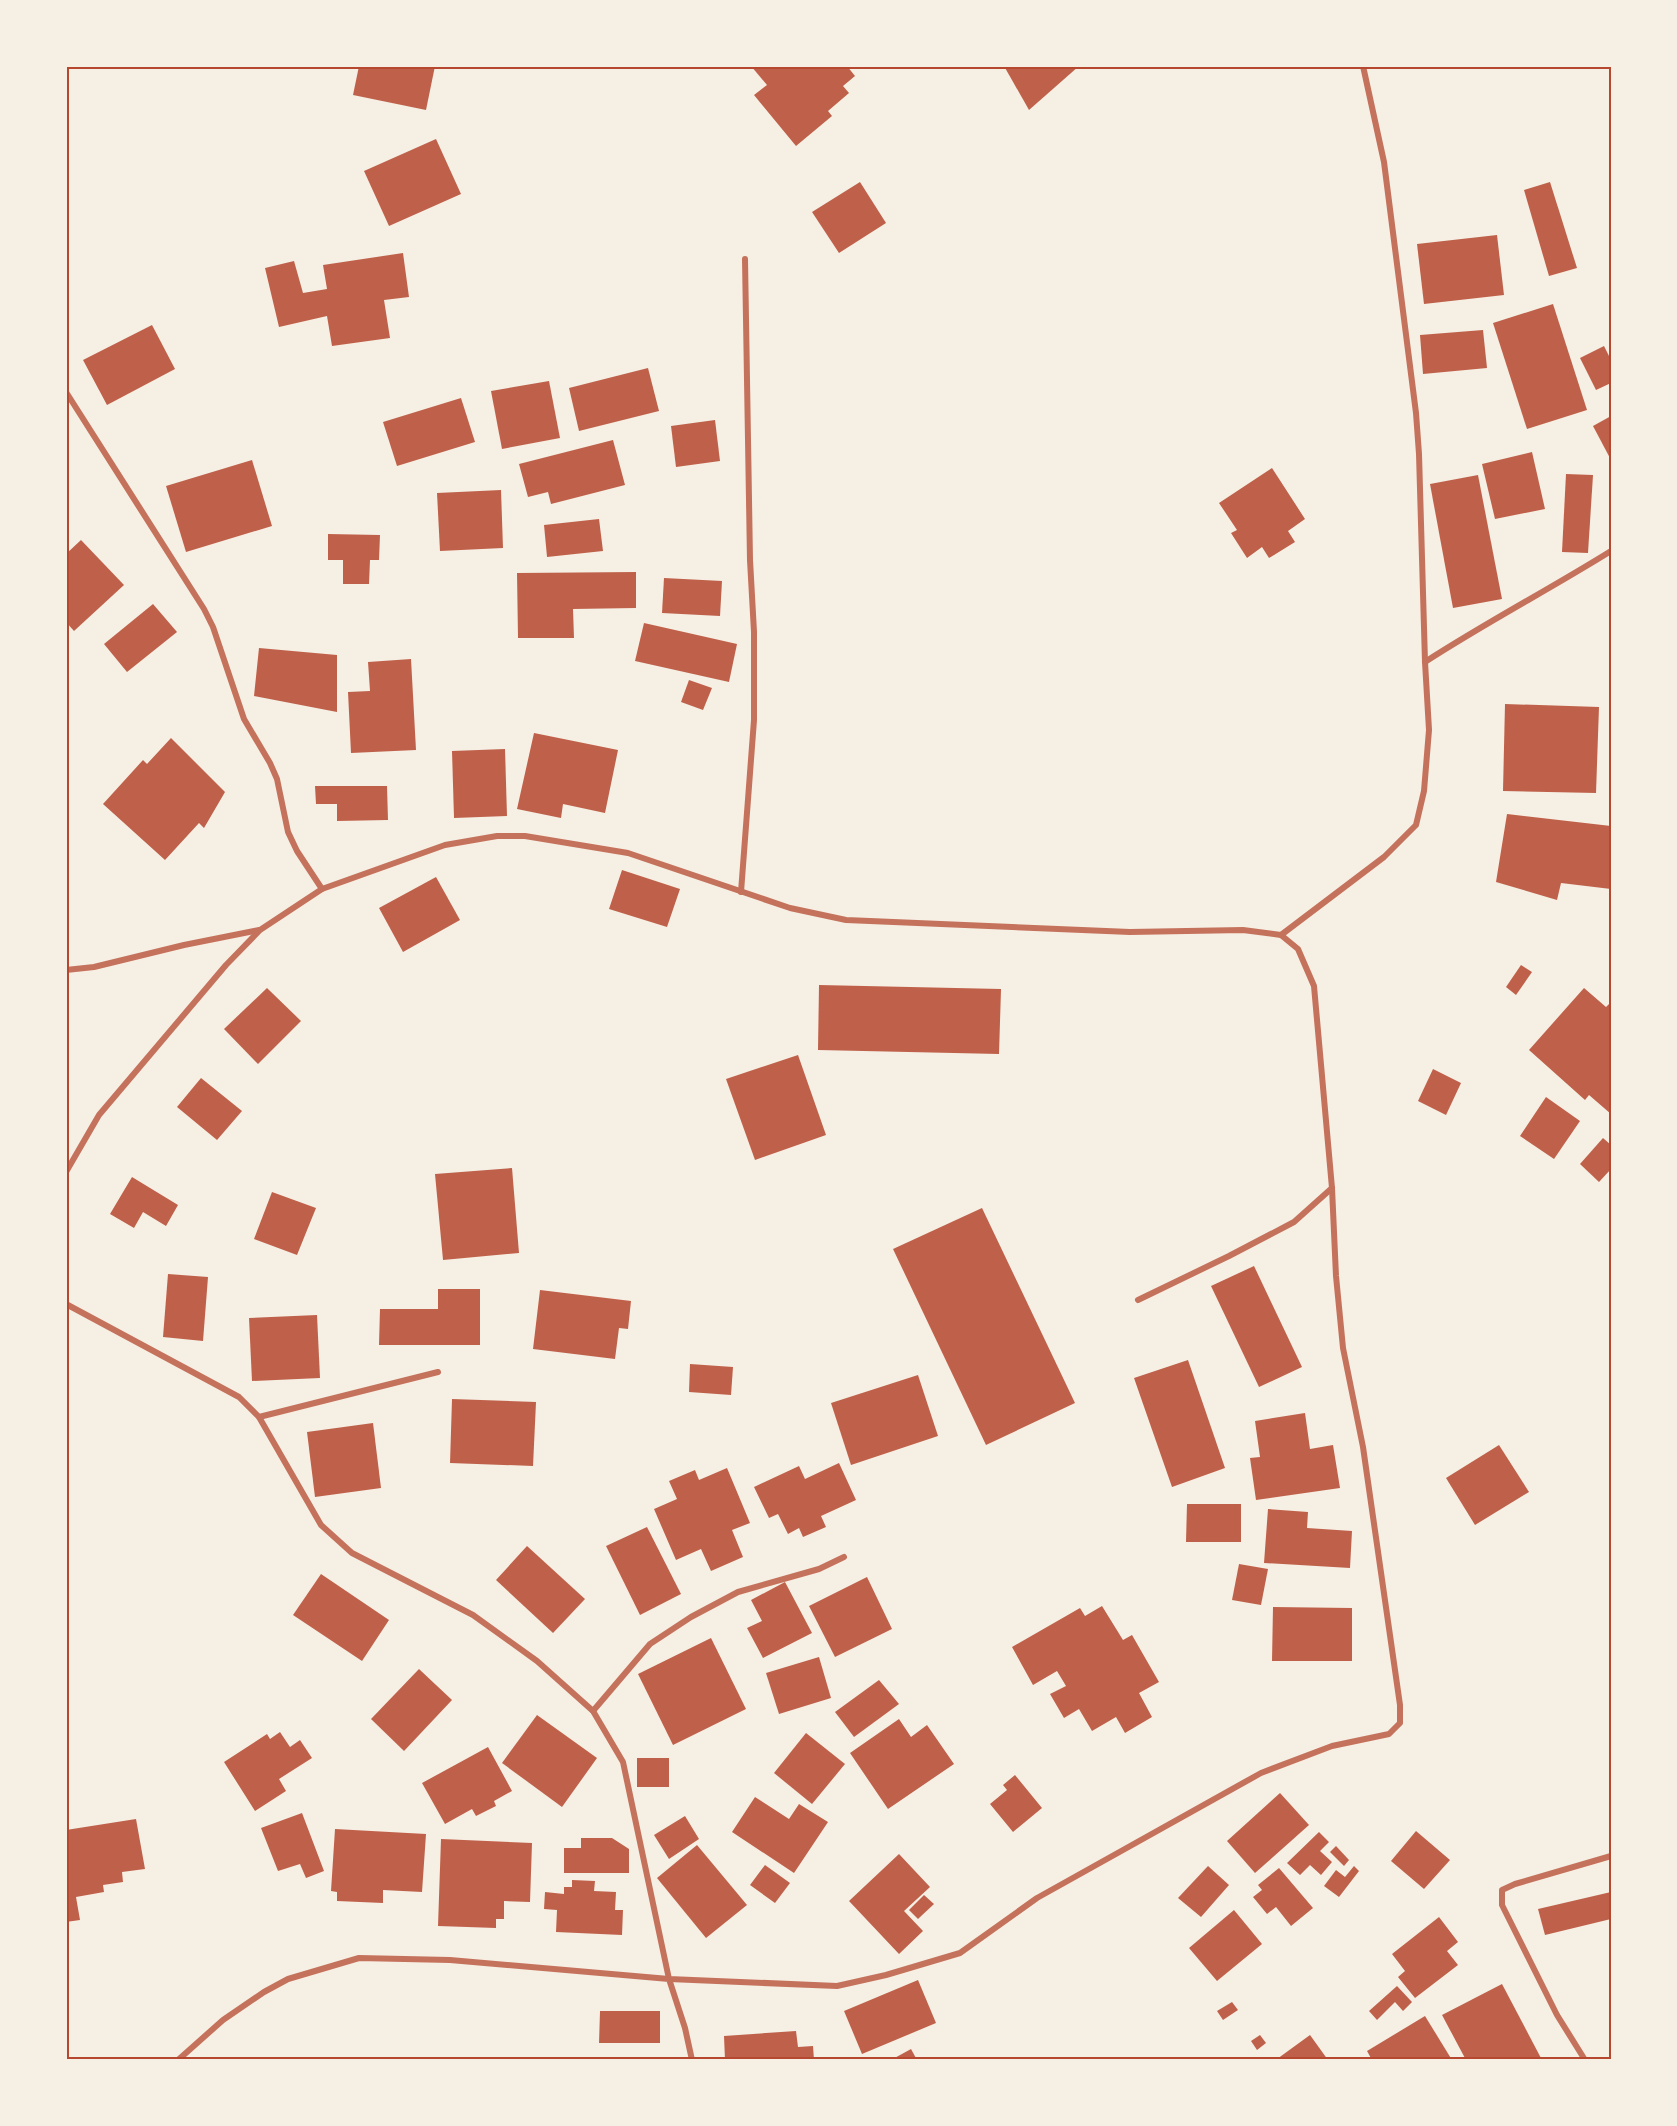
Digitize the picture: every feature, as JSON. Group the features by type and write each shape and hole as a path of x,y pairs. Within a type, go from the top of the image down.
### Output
{"street":[{"path":"1281,935 1384,857 1416,825 1424,791 1428,746 1416,413 1384,162 1363,66"},
{"path":"741,892 754,720 745,260"},
{"path":"66,392 204,609 213,627 237,704 277,779 288,832 297,852 322,889"},
{"path":"1425,662 1464,636 1555,586 1611,551"},
{"path":"66,1172 99,1115 226,964 260,930 322,889 445,845 497,836 525,836 628,853 790,908 846,920 1130,932 1243,930 1281,935 1298,949 1314,986 1332,1188 1336,1276 1343,1348 1363,1447 1400,1705 1400,1723 1389,1734 1332,1746 1261,1773 1037,1898 960,1953 886,1975 837,1986 669,1979 450,1960 359,1958 288,1979 264,1992 223,2020 178,2060"},
{"path":"66,970 94,967 184,945 260,930"},
{"path":"1138,1300 1294,1222 1332,1188"},
{"path":"66,1304 239,1397 259,1417 321,1525 344,1546 352,1553 473,1615 537,1661 593,1711 623,1762 669,1979 685,2028 692,2060"},
{"path":"259,1417 438,1372"},
{"path":"593,1711 650,1644 691,1617 738,1592 819,1569 844,1557"},
{"path":"1585,2060 1557,2015 1502,1905 1502,1890 1515,1884 1611,1856"}],"building":[{"path":"359,66 435,66 426,110 353,95"},
{"path":"751,66 847,66 855,76 843,86 849,93 828,111 832,116 796,146 754,95 767,85"},
{"path":"1004,66 1079,66 1029,110"},
{"path":"436,139 461,194 389,226 364,171"},
{"path":"860,182 886,223 839,253 812,212"},
{"path":"1550,182 1577,268 1549,276 1524,190"},
{"path":"1497,235 1504,295 1424,304 1417,244"},
{"path":"403,253 409,297 384,300 390,338 332,346 327,316 279,327 265,268 294,261 303,293 327,289 323,265"},
{"path":"1553,304 1587,410 1527,429 1493,323"},
{"path":"152,325 175,369 107,405 83,360"},
{"path":"1483,330 1487,368 1423,374 1420,335"},
{"path":"1604,346 1611,360 1611,383 1596,390 1580,358"},
{"path":"648,368 659,411 579,431 569,388"},
{"path":"549,381 560,438 502,449 491,391"},
{"path":"461,398 475,442 397,466 383,422"},
{"path":"1611,416 1611,460 1593,426"},
{"path":"715,420 720,461 676,467 671,426"},
{"path":"613,440 625,485 551,504 548,492 528,497 519,464"},
{"path":"1532,452 1545,509 1495,519 1482,464"},
{"path":"252,460 272,526 186,552 166,486"},
{"path":"1272,468 1305,519 1288,531 1295,542 1269,558 1262,547 1247,558 1231,533 1237,530 1219,503"},
{"path":"1566,474 1593,475 1588,553 1562,552"},
{"path":"1478,475 1502,599 1453,608 1430,484"},
{"path":"501,490 503,548 440,551 437,493"},
{"path":"599,519 603,551 547,557 544,525"},
{"path":"328,534 380,535 379,560 370,560 369,584 343,584 343,560 328,560"},
{"path":"81,540 124,585 74,631 66,622 66,554"},
{"path":"636,572 636,608 573,609 574,638 518,638 517,573"},
{"path":"664,578 722,581 720,616 662,613"},
{"path":"153,604 177,632 127,672 104,644"},
{"path":"644,623 737,644 729,682 635,661"},
{"path":"259,648 337,655 337,712 254,696"},
{"path":"411,659 416,750 351,753 348,692 370,691 368,662"},
{"path":"689,680 712,688 703,710 681,702"},
{"path":"1505,704 1599,707 1596,793 1503,791"},
{"path":"534,733 618,750 605,813 563,804 561,818 517,809"},
{"path":"171,738 225,792 204,828 199,823 165,860 103,804 143,760 147,764"},
{"path":"505,749 507,816 454,818 452,751"},
{"path":"315,786 387,786 388,820 337,821 337,804 316,804"},
{"path":"1507,814 1611,826 1611,889 1561,883 1557,900 1496,882"},
{"path":"622,870 680,889 667,927 609,909"},
{"path":"436,877 460,920 403,952 379,908"},
{"path":"1521,965 1532,972 1516,995 1506,987"},
{"path":"819,985 1001,989 999,1054 818,1050"},
{"path":"267,988 301,1021 258,1064 224,1029"},
{"path":"1584,988 1606,1007 1611,1002 1611,1114 1589,1095 1585,1100 1529,1050"},
{"path":"798,1055 826,1135 755,1160 726,1079"},
{"path":"1433,1069 1461,1083 1446,1115 1418,1101"},
{"path":"201,1078 242,1111 217,1140 177,1107"},
{"path":"1546,1097 1580,1121 1554,1159 1520,1136"},
{"path":"1603,1138 1611,1145 1611,1169 1599,1182 1580,1164"},
{"path":"512,1168 519,1253 443,1260 435,1174"},
{"path":"132,1177 178,1205 166,1226 143,1212 134,1228 110,1214"},
{"path":"272,1192 316,1208 297,1255 254,1239"},
{"path":"982,1208 1075,1403 986,1445 893,1249"},
{"path":"1254,1266 1302,1367 1259,1387 1211,1286"},
{"path":"168,1274 208,1277 203,1341 163,1337"},
{"path":"438,1289 480,1289 480,1345 379,1345 380,1309 438,1309"},
{"path":"540,1290 631,1301 628,1329 619,1328 615,1359 533,1349"},
{"path":"317,1315 320,1378 252,1381 249,1318"},
{"path":"1188,1360 1225,1468 1172,1487 1134,1378"},
{"path":"690,1364 733,1367 731,1395 689,1392"},
{"path":"918,1375 938,1436 851,1465 831,1403"},
{"path":"452,1399 536,1402 533,1466 450,1463"},
{"path":"1305,1413 1310,1449 1333,1445 1340,1488 1256,1500 1250,1458 1260,1457 1255,1421"},
{"path":"373,1423 381,1488 315,1497 307,1432"},
{"path":"1499,1445 1529,1492 1475,1525 1446,1478"},
{"path":"839,1463 856,1500 821,1516 826,1527 803,1537 799,1528 788,1534 778,1514 769,1518 754,1487 799,1466 805,1479"},
{"path":"727,1468 750,1523 732,1530 743,1557 711,1571 701,1549 676,1560 654,1509 677,1499 669,1481 695,1470 699,1480"},
{"path":"1187,1504 1241,1504 1241,1542 1186,1542"},
{"path":"1268,1509 1308,1512 1307,1528 1352,1531 1350,1568 1264,1563"},
{"path":"647,1527 681,1594 640,1615 606,1546"},
{"path":"527,1546 585,1599 553,1633 496,1580"},
{"path":"1239,1564 1268,1569 1261,1605 1232,1600"},
{"path":"321,1574 389,1620 362,1661 293,1615"},
{"path":"867,1577 892,1629 835,1657 809,1606"},
{"path":"785,1582 812,1633 763,1658 747,1628 762,1621 751,1600"},
{"path":"1102,1606 1123,1640 1132,1635 1159,1682 1139,1693 1152,1717 1125,1733 1116,1717 1092,1731 1079,1709 1064,1718 1050,1694 1066,1686 1057,1671 1033,1685 1012,1647 1080,1608 1085,1616"},
{"path":"1273,1607 1352,1608 1352,1661 1272,1661"},
{"path":"711,1638 746,1709 673,1745 638,1674"},
{"path":"819,1657 831,1698 779,1714 766,1673"},
{"path":"419,1669 452,1700 404,1751 371,1719"},
{"path":"879,1680 899,1704 854,1737 835,1712"},
{"path":"537,1715 597,1758 562,1807 502,1763"},
{"path":"899,1719 911,1737 927,1725 954,1764 888,1809 850,1753"},
{"path":"280,1732 290,1747 300,1740 312,1758 279,1779 286,1791 255,1811 224,1762 267,1734 270,1739"},
{"path":"806,1733 845,1764 812,1804 774,1773"},
{"path":"488,1747 512,1791 494,1801 496,1806 476,1816 472,1809 445,1824 422,1783"},
{"path":"637,1758 669,1758 669,1787 637,1787"},
{"path":"1015,1775 1042,1808 1013,1832 990,1804 1007,1790 1003,1785"},
{"path":"1280,1793 1309,1825 1255,1873 1227,1841"},
{"path":"755,1797 789,1819 799,1804 828,1822 794,1873 732,1832"},
{"path":"302,1813 324,1871 306,1878 300,1864 278,1871 261,1828"},
{"path":"685,1816 699,1839 669,1859 654,1835"},
{"path":"136,1819 145,1869 122,1872 123,1882 103,1885 104,1892 76,1897 80,1920 66,1922 66,1830"},
{"path":"335,1829 426,1834 422,1892 383,1890 383,1903 337,1901 337,1892 331,1891"},
{"path":"1416,1831 1450,1860 1424,1889 1391,1861"},
{"path":"1319,1832 1329,1842 1320,1851 1332,1862 1321,1875 1310,1865 1300,1875 1287,1863"},
{"path":"581,1838 612,1838 629,1849 629,1873 564,1873 564,1848 581,1848"},
{"path":"441,1839 532,1843 530,1902 504,1901 504,1919 496,1919 496,1928 438,1926"},
{"path":"697,1845 747,1905 706,1938 657,1878"},
{"path":"1336,1846 1349,1860 1344,1866 1330,1852"},
{"path":"899,1854 930,1887 904,1911 923,1931 899,1954 849,1901"},
{"path":"765,1865 790,1883 775,1903 750,1885"},
{"path":"1208,1866 1229,1885 1201,1917 1178,1898"},
{"path":"1354,1866 1359,1871 1339,1897 1324,1886 1336,1870 1345,1877"},
{"path":"1279,1868 1313,1908 1291,1926 1276,1907 1267,1914 1253,1897 1262,1890 1258,1885"},
{"path":"572,1880 595,1881 594,1891 616,1892 615,1910 623,1910 622,1935 556,1932 557,1910 544,1909 545,1892 564,1894 564,1887 572,1887"},
{"path":"1611,1892 1611,1919 1545,1935 1538,1909"},
{"path":"924,1895 934,1904 918,1919 909,1910"},
{"path":"1234,1910 1262,1944 1217,1981 1189,1948"},
{"path":"1439,1917 1458,1942 1447,1951 1458,1965 1415,1998 1398,1977 1405,1971 1392,1954"},
{"path":"918,1980 936,2023 862,2054 844,2011"},
{"path":"1502,1984 1542,2060 1466,2060 1442,2015"},
{"path":"1397,1986 1412,2002 1403,2011 1395,2002 1377,2020 1369,2011"},
{"path":"1232,2002 1238,2010 1223,2020 1217,2011"},
{"path":"600,2011 660,2011 660,2043 599,2043"},
{"path":"1425,2016 1452,2060 1372,2060 1367,2051"},
{"path":"796,2031 798,2047 813,2046 814,2060 725,2060 724,2036"},
{"path":"1260,2035 1266,2043 1257,2050 1251,2041"},
{"path":"1310,2035 1328,2060 1277,2059"},
{"path":"911,2049 917,2060 891,2060"}]}
